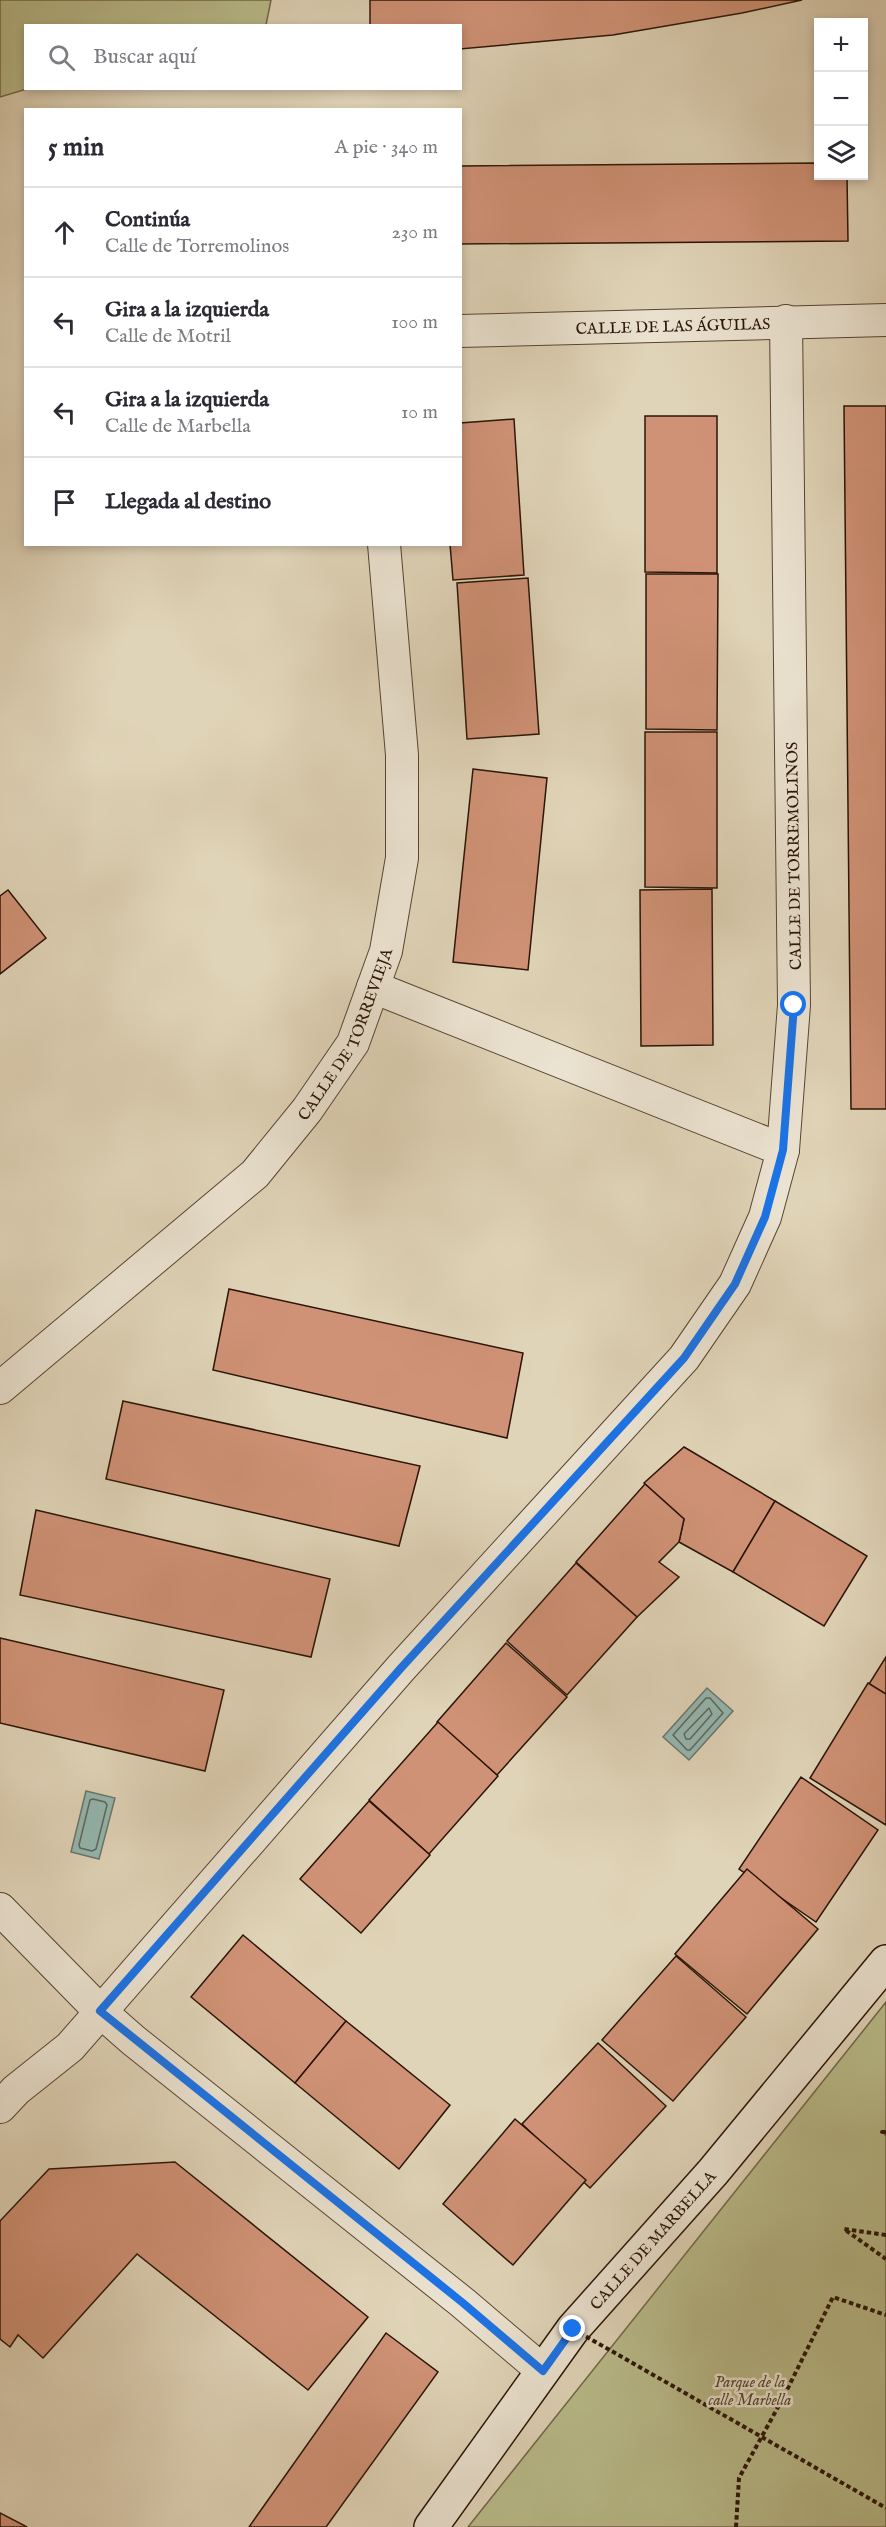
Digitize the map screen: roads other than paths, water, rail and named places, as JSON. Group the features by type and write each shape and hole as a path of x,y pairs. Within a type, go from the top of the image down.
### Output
{"street":[{"name":"CALLE DE LAS ÁGUILAS","path":"462,331 886,320"},
{"name":"CALLE DE TORREMOLINOS","path":"0,2107 16,2090 70,2047 401,1668 684,1358 735,1284 765,1217 783,1150 794,1005 786,321"},
{"name":"CALLE DE TORREVIEJA","path":"0,1388 255,1174 307,1110 353,1043 386,951 402,858 402,755 384,546"},
{"path":"373,987 783,1150"},
{"path":"0,1909 100,2011 463,2303 543,2371"},
{"name":"CALLE DE MARBELLA","path":"431,2527 573,2329 713,2172 886,1962"}],"water":[{"path":"707,1688 733,1711 689,1760 663,1737"},
{"path":"86,1791 115,1798 99,1859 71,1852"}],"park label":[{"name":"Parque de la calle Marbella","path":"750,2390"}]}
